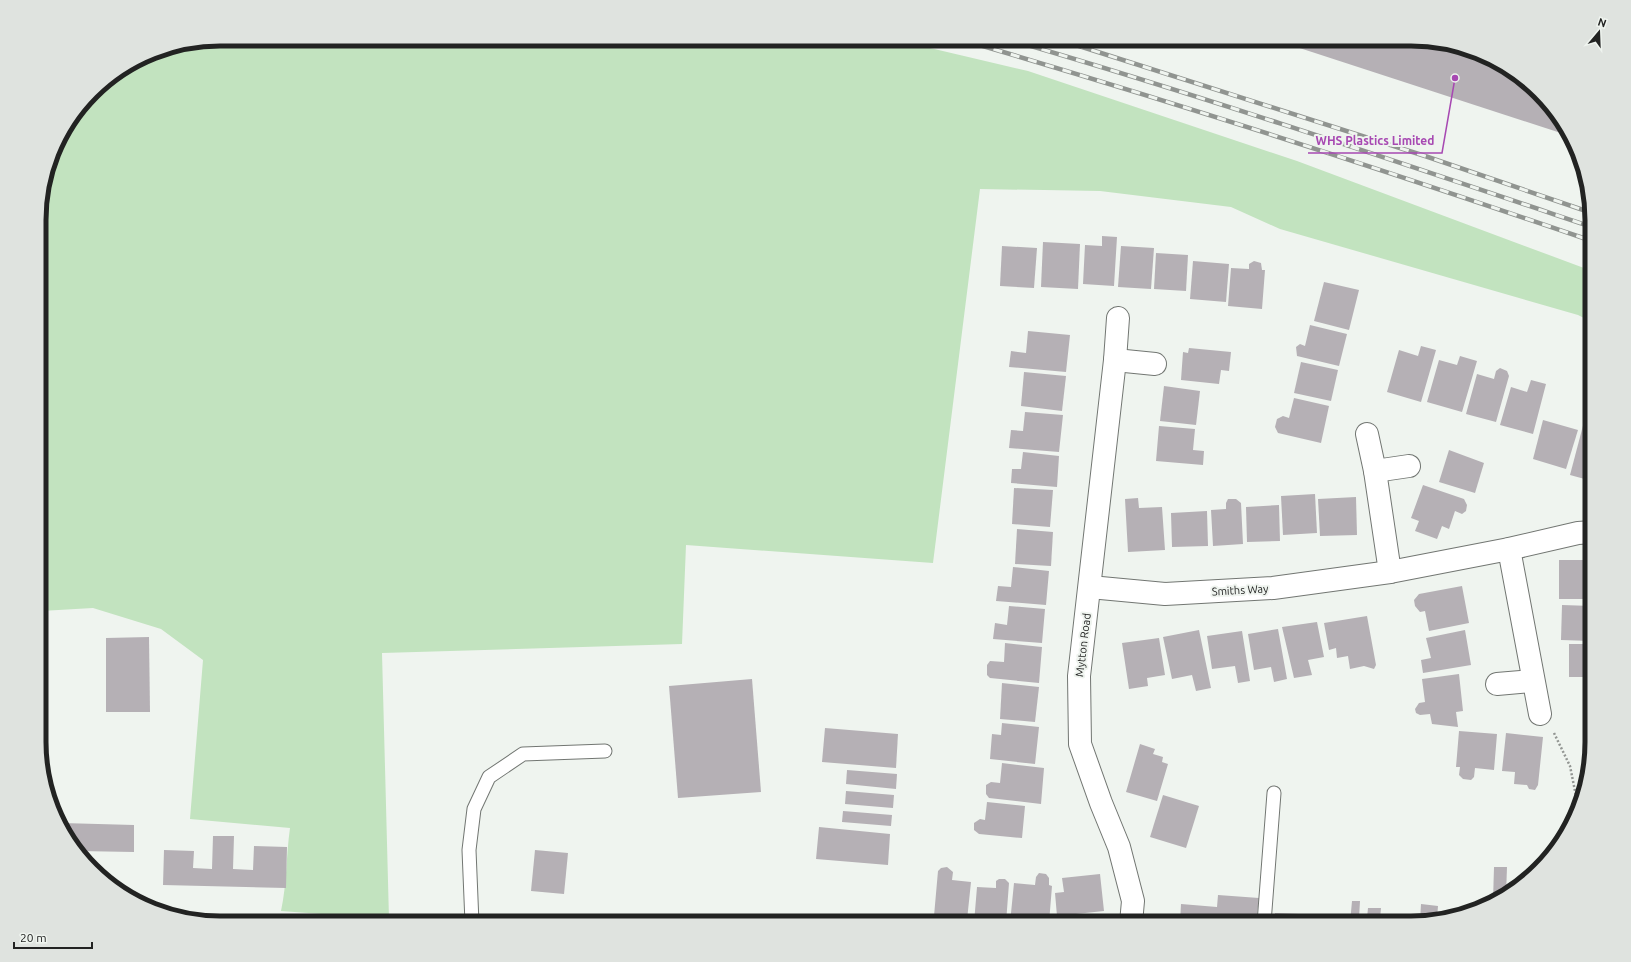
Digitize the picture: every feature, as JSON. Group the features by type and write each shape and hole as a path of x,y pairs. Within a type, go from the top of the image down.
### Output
{"street":[{"name":"Mytton Road","path":"1118,318 1115,360 1079,676 1080,744 1101,803 1119,847 1133,901 1132,916"},
{"path":"1115,360 1155,364"},
{"path":"1367,434 1375,471 1390,572"},
{"path":"1375,471 1409,466"},
{"name":"Smiths Way","path":"1090,587 1165,594 1273,588 1390,572 1585,532"},
{"path":"1508,549 1540,714"},
{"path":"1497,684 1533,681"}],"lane":[{"path":"472,916 469,850 474,809 489,777 523,754 605,751"},
{"path":"1265,916 1274,793"}],"path":[{"path":"1540,714 1548,715 1556,741 1570,766 1576,797"}],"green space":[{"path":"209,46 922,46 1028,71 1297,161 1585,268 1585,318 1578,315 1280,229 1231,207 1100,191 980,189 933,563 686,545 682,644 382,653 389,916 348,916 281,911 290,828 190,819 203,660 161,629 93,608 46,611 47,197 59,153 75,123 89,105 105,89 133,69 153,59 186,49"}],"building":[{"path":"1294,46 1422,46 1445,49 1467,55 1498,69 1526,89 1542,105 1562,133"},
{"path":"1102,236 1117,237 1114,286 1083,284 1085,245 1102,246"},
{"path":"1043,242 1080,244 1078,289 1041,287"},
{"path":"1002,246 1037,248 1034,288 1000,286"},
{"path":"1121,246 1154,248 1151,289 1118,287"},
{"path":"1156,253 1188,255 1186,291 1154,289"},
{"path":"1193,261 1229,264 1226,302 1190,299"},
{"path":"1254,261 1261,263 1262,270 1265,270 1262,309 1228,306 1231,268 1249,269 1249,264"},
{"path":"1324,282 1359,290 1349,330 1314,321"},
{"path":"1310,325 1347,334 1339,366 1297,356 1296,347 1300,344 1305,346"},
{"path":"1028,331 1070,335 1066,372 1009,367 1011,351 1026,353"},
{"path":"1421,346 1436,350 1421,402 1387,392 1399,350 1418,356"},
{"path":"1189,348 1231,352 1229,371 1221,370 1219,384 1181,380 1183,352 1188,353"},
{"path":"1460,356 1477,361 1462,412 1427,402 1439,360 1457,365"},
{"path":"1301,362 1338,370 1331,401 1294,393"},
{"path":"1500,368 1507,371 1509,376 1496,422 1466,414 1477,374 1494,379 1496,371"},
{"path":"1024,372 1066,376 1062,411 1021,406"},
{"path":"1531,380 1546,384 1533,434 1500,425 1511,387 1527,392"},
{"path":"1164,386 1200,391 1196,425 1160,421"},
{"path":"1294,398 1329,406 1321,443 1278,433 1275,427 1277,419 1283,416 1289,418"},
{"path":"1025,412 1063,415 1059,452 1009,448 1011,430 1023,431"},
{"path":"1585,418 1585,479 1570,475"},
{"path":"1543,420 1578,430 1566,469 1533,459"},
{"path":"1159,426 1195,429 1193,450 1204,451 1203,465 1156,461"},
{"path":"1449,450 1484,463 1475,493 1439,482"},
{"path":"1023,452 1059,456 1057,487 1011,483 1012,469 1021,469"},
{"path":"1423,485 1464,499 1467,505 1466,511 1462,514 1455,511 1449,529 1442,526 1437,539 1415,531 1419,521 1411,518"},
{"path":"1014,488 1053,490 1050,527 1012,524"},
{"path":"1315,494 1317,533 1283,535 1281,496"},
{"path":"1356,497 1357,535 1320,536 1318,499"},
{"path":"1138,498 1139,508 1162,507 1165,550 1128,552 1125,499"},
{"path":"1228,499 1236,499 1241,503 1243,544 1213,546 1211,510 1226,509"},
{"path":"1279,505 1280,541 1247,542 1246,507"},
{"path":"1207,511 1208,546 1172,547 1171,513"},
{"path":"1017,529 1053,532 1051,566 1015,564"},
{"path":"1559,560 1585,560 1585,599 1559,599"},
{"path":"1013,567 1049,571 1046,605 996,601 998,586 1011,587"},
{"path":"1462,586 1469,623 1429,631 1425,611 1420,612 1415,606 1414,600 1419,594"},
{"path":"1562,605 1585,606 1585,641 1561,640"},
{"path":"1009,606 1045,609 1042,643 993,639 995,623 1007,625"},
{"path":"1367,616 1376,665 1374,669 1364,666 1350,669 1348,656 1337,658 1336,648 1329,650 1324,623"},
{"path":"1317,622 1324,657 1308,660 1312,675 1294,678 1282,627"},
{"path":"1278,629 1287,679 1274,682 1271,667 1254,670 1248,634"},
{"path":"1199,630 1211,688 1196,691 1192,675 1172,679 1163,637"},
{"path":"1465,630 1471,665 1423,673 1421,660 1431,658 1426,638"},
{"path":"1242,631 1250,681 1238,683 1235,666 1212,669 1207,636"},
{"path":"149,637 150,712 106,712 106,638"},
{"path":"1159,638 1165,675 1147,678 1148,686 1129,689 1122,643"},
{"path":"1005,643 1042,647 1039,683 990,678 987,675 987,665 990,661 1004,662"},
{"path":"1569,644 1585,644 1585,677 1569,677"},
{"path":"1459,674 1463,711 1456,712 1458,727 1432,724 1430,714 1420,715 1416,713 1415,709 1419,703 1425,702 1422,679"},
{"path":"752,679 761,792 678,798 669,686"},
{"path":"1002,683 1039,687 1035,722 1000,719"},
{"path":"1002,723 1039,727 1035,764 990,759 992,734 1001,735"},
{"path":"825,728 898,734 896,768 822,762"},
{"path":"1459,731 1497,734 1494,770 1475,768 1474,777 1471,780 1463,779 1459,775 1460,767 1456,767"},
{"path":"1506,733 1543,737 1538,785 1535,790 1529,789 1527,785 1514,784 1515,772 1502,771"},
{"path":"1140,744 1155,749 1153,754 1163,757 1162,762 1168,764 1157,801 1126,792"},
{"path":"1002,763 1044,768 1041,804 989,798 986,794 986,785 991,782 1000,783"},
{"path":"847,770 897,774 896,789 846,784"},
{"path":"846,791 894,795 893,808 845,804"},
{"path":"1163,795 1199,806 1186,848 1150,837"},
{"path":"987,802 1025,806 1022,838 979,834 974,830 974,823 980,819 985,820"},
{"path":"843,811 892,815 891,826 842,822"},
{"path":"66,823 134,825 134,852 84,851 75,839"},
{"path":"819,827 890,834 888,865 816,859"},
{"path":"213,836 234,836 233,869 253,870 254,846 287,847 286,888 163,885 164,850 194,851 193,868 212,869"},
{"path":"535,850 568,853 564,894 531,891"},
{"path":"947,867 953,872 952,880 971,882 967,916 934,916 938,871 941,868"},
{"path":"1494,867 1507,867 1506,888 1493,895"},
{"path":"1039,873 1046,874 1049,878 1049,885 1052,886 1050,916 1011,916 1014,883 1035,885 1036,877"},
{"path":"1100,874 1104,911 1057,916 1055,893 1064,892 1062,878"},
{"path":"999,879 1005,879 1009,883 1007,916 975,916 977,887 996,888 996,881"},
{"path":"1218,895 1259,898 1257,915 1180,916 1181,904 1217,907"},
{"path":"1352,901 1360,901 1359,916 1351,916"},
{"path":"1421,904 1438,906 1437,914 1420,916"},
{"path":"1368,908 1381,908 1380,916 1367,916"},
{"path":"1275,913 1346,916 1275,916"}],"railway":[{"path":"982,46 1276,136 1585,239"},
{"path":"1030,46 1227,106 1585,225"},
{"path":"1079,46 1425,156 1585,211"}],"place":[{"name":"WHS Plastics Limited","path":"1455,78"}]}
